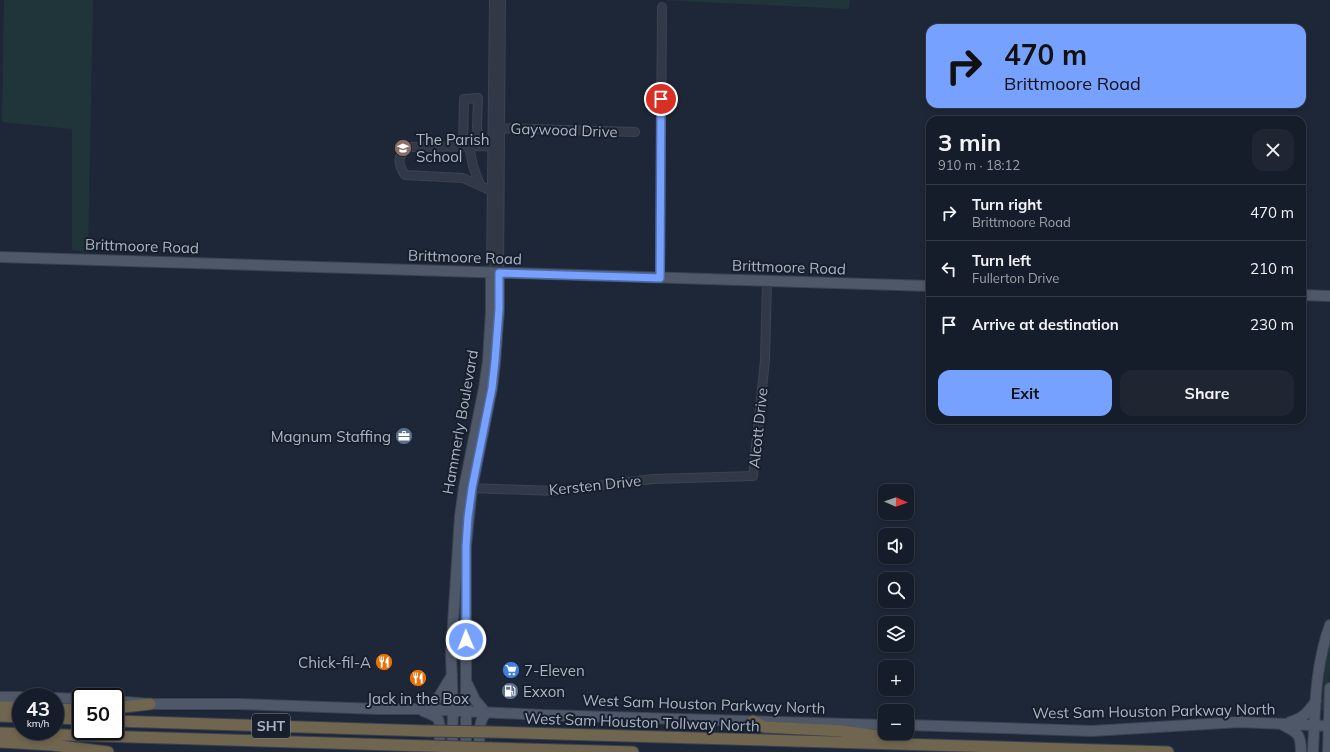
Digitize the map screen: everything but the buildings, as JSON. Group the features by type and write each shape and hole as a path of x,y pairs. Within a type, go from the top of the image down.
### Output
{"highway":[{"path":"124,707 150,704"},
{"path":"0,707 12,707"},
{"path":"0,716 12,717"},
{"name":"West Sam Houston Tollway North","path":"124,721 1168,752"},
{"path":"753,721 764,727 841,731 959,746"},
{"name":"West Sam Houston Tollway North","path":"0,733 632,752"},
{"path":"0,742 52,745 108,752"}],"main road":[{"name":"Brittmoore Road","path":"0,257 926,286"},
{"name":"Hammerly Boulevard","path":"452,752 453,710 451,654 458,573 458,545 468,488 492,388 499,309 495,273"},
{"path":"1306,295 1330,296"},
{"name":"Hammerly Boulevard","path":"466,752 466,546 468,488"},
{"path":"1313,752 1319,665 1324,641 1330,625"},
{"path":"420,709 436,700 452,675"},
{"path":"466,681 475,700 486,713 481,718 480,723 479,752"},
{"path":"1328,752 1330,688"},
{"path":"0,697 12,697"},
{"path":"1283,724 1303,717 1307,714 1316,700"},
{"name":"West Sam Houston Parkway North","path":"124,702 150,704 239,704 453,710 486,713 878,725"},
{"path":"420,709 438,719 438,752"},
{"name":"West Sam Houston Parkway North","path":"914,725 1092,731 1240,722 1329,726"},
{"path":"1283,724 1295,731 1301,739 1301,752"}],"street":[{"name":"Hammerly Boulevard","path":"494,0 497,61 495,273"},
{"name":"Hammerly Boulevard","path":"497,61 501,0"},
{"path":"660,278 662,7"},
{"path":"479,146 477,127 478,98 464,99 466,146 480,186"},
{"name":"Hammerly Boulevard","path":"495,273 492,191 496,180 493,146 497,128"},
{"name":"Gaywood Drive","path":"497,128 635,132"},
{"path":"492,191 463,178 405,175 400,167 399,157 406,147 493,146"},
{"path":"469,181 473,166"},
{"name":"Alcott Drive","path":"654,479 753,476 765,360 767,281"},
{"name":"Kersten Drive","path":"468,488 556,491 654,479"}],"green space":[{"path":"4,0 93,0 88,252 72,250 72,129 2,122"},
{"path":"663,0 850,0 849,9"},
{"path":"1330,636 1330,667 1327,710 1321,711 1326,662"}],"place":[{"name":"The Parish School","path":"403,148"},
{"name":"Magnum Staffing","path":"404,436"},
{"name":"Chick-fil-A","path":"384,662"},
{"name":"7-Eleven","path":"511,670"},
{"name":"Jack in the Box","path":"418,678"},
{"name":"Exxon","path":"510,691"}],"route":[{"path":"466,640 466,546 468,517 472,488 492,388 499,309 499,273 660,278 661,99"}]}
